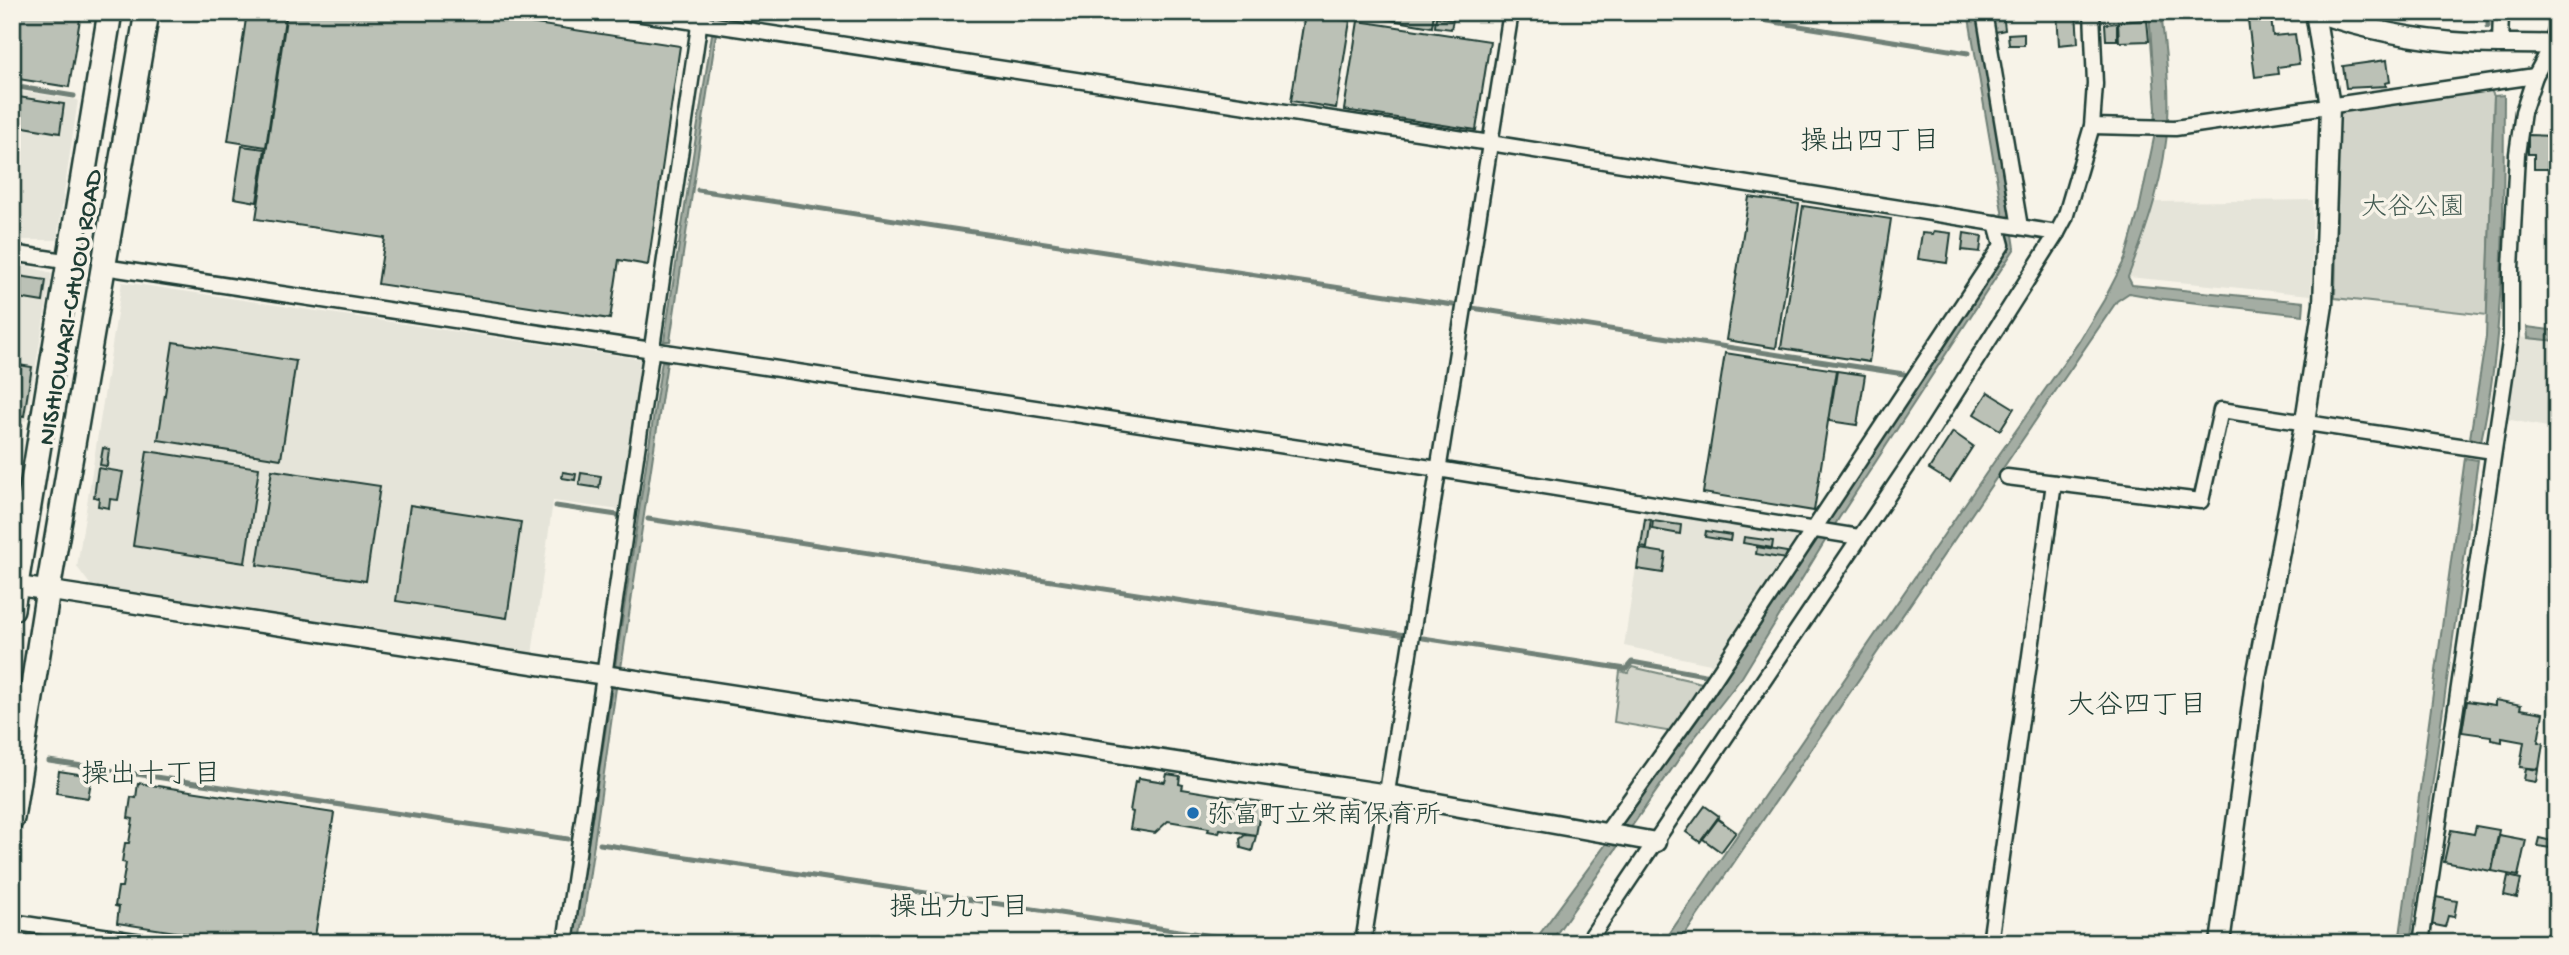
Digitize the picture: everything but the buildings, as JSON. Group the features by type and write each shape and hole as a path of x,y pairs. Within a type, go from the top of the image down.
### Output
{"main road":[{"name":"NISHIOWARI-CHUOU ROAD","path":"12,610 110,12"},
{"name":"NISHIOWARI-CHUOU ROAD","path":"12,818 48,590 147,12"}],"street":[{"path":"629,12 700,18 2057,233"},
{"path":"1363,943 1511,12"},
{"path":"1984,12 2020,227"},
{"path":"1587,943 1932,430 2057,233 2065,218 2092,126 2095,84 2092,12"},
{"path":"2220,943 2255,682 2305,421 2323,305 2330,106 2315,12 2340,21 2423,37 2469,43 2554,45"},
{"path":"2500,44 2501,12"},
{"path":"565,943 700,18"},
{"path":"2421,943 2511,337 2511,268 2517,154 2523,113 2535,76 2554,45 2557,26"},
{"path":"2092,126 2175,128 2535,76"},
{"path":"1606,833 1694,710 2002,245 1996,223"},
{"path":"12,253 71,261"},
{"path":"104,267 1438,469 1859,537"},
{"path":"2007,477 2201,501 2221,410 2493,451"},
{"path":"1990,943 2054,483"},
{"path":"14,585 1387,794 1656,842"},
{"path":"12,922 148,943"}],"shaded area":[{"path":"1968,12 1979,12 2015,248 1839,518 1742,677 1688,746 1550,943 1533,943 1702,714 2008,246"},
{"path":"2149,12 2161,12 2168,80 2168,120 2163,161 2154,200 2128,277 2132,285 2304,302 2303,315 2129,293 2117,301 1679,943 1663,943 2078,343 2104,300 2125,259 2139,210 2154,138 2156,109"},
{"path":"712,34 716,34 670,341 664,341"},
{"path":"12,90 78,100 57,240 21,240 19,244 12,243"},
{"path":"2504,95 2502,269 2495,355 2481,441 2470,438 2486,337 2494,96"},
{"path":"2313,200 2311,295 2128,277 2147,229 2154,202"},
{"path":"12,262 52,273 26,421 12,419"},
{"path":"122,282 641,359 620,510 553,501 532,655 92,587 77,567"},
{"path":"2527,327 2557,331 2557,341 2528,338"},
{"path":"2517,337 2557,341 2557,429 2506,419"},
{"path":"662,361 667,362 621,668 615,667"},
{"path":"2465,458 2478,460 2410,943 2399,943"},
{"path":"1645,508 1799,534 1801,542 1715,665 1624,646"},
{"path":"612,688 616,688 580,943 573,943"}],"green space":[{"name":"大谷公園","path":"2489,87 2494,96 2487,315 2335,298 2339,112 2345,107"},
{"path":"1632,667 1706,684 1672,732 1614,722 1620,671 1628,673"}],"waterway":[{"path":"1712,12 1968,53"},
{"path":"2488,12 2488,26"},
{"path":"12,86 74,96"},
{"path":"698,190 1453,305"},
{"path":"1472,308 1904,374"},
{"path":"12,424 21,426"},
{"path":"2053,540 2059,498"},
{"path":"556,506 617,515"},
{"path":"648,519 1405,635"},
{"path":"1423,638 1626,669 1632,662 1710,676"},
{"path":"49,761 568,839"},
{"path":"600,844 1259,943"}],"place":[{"name":"弥富町立栄南保育所","path":"1193,813"}],"district":[{"name":"操出四丁目","path":"1870,139"},
{"name":"大谷四丁目","path":"2137,703"},
{"name":"操出十丁目","path":"151,772"},
{"name":"操出九丁目","path":"959,905"}]}
